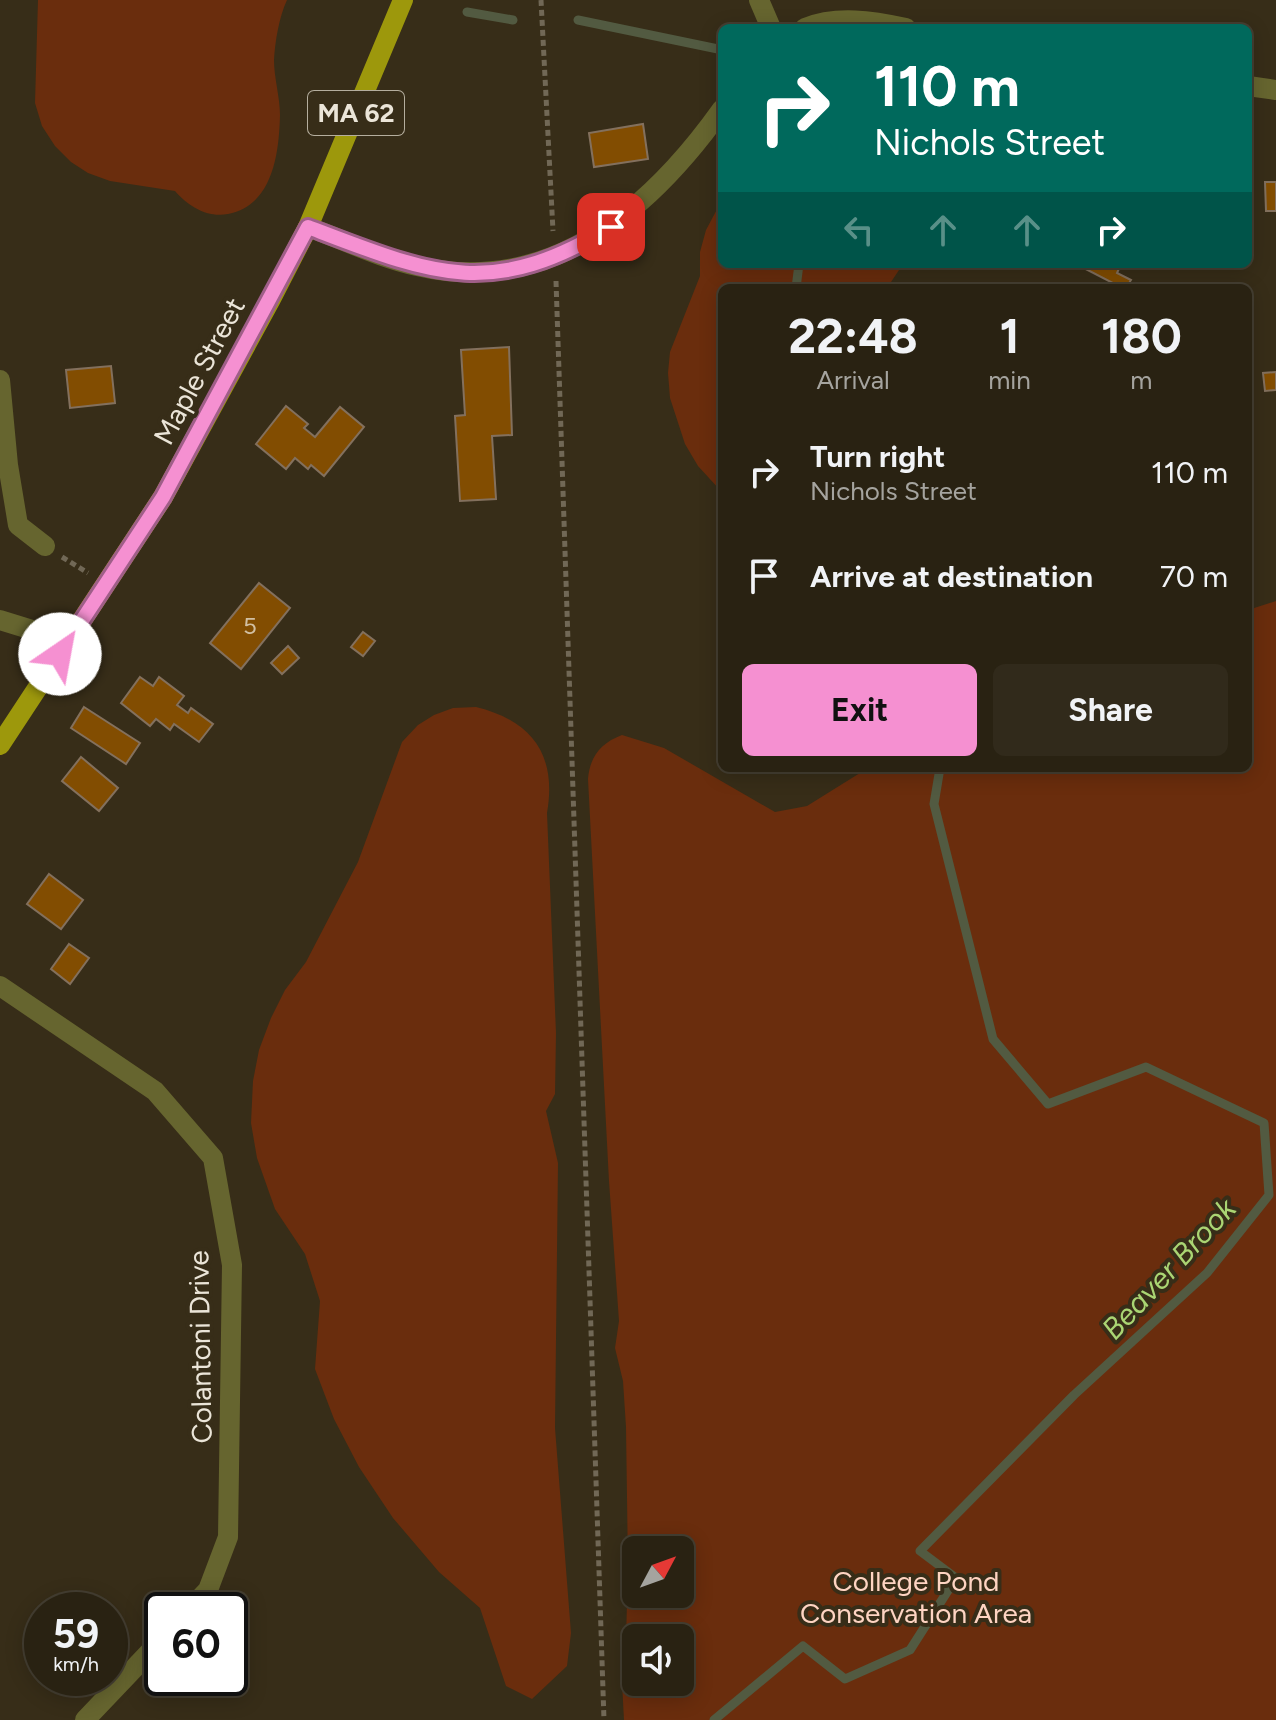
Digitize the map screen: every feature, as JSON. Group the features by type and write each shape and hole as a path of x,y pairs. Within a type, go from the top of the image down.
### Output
{"main road":[{"name":"Maple Street","path":"0,745 163,497 308,227 403,0"}],"street":[{"path":"759,0 769,24"},
{"path":"820,24 871,20 888,24"},
{"path":"1252,87 1276,90"},
{"path":"308,227 415,266 440,271 517,270 555,257 611,227 671,172 718,114"},
{"path":"0,380 8,465 18,525 45,546"},
{"path":"0,620 68,641"},
{"name":"Colantoni Drive","path":"0,986 155,1091 213,1158 232,1265 228,1537 206,1592"},
{"path":"85,1720 144,1658"}],"path":[{"path":"541,0 555,257 604,1720"},
{"path":"45,546 106,584"}],"green space":[{"path":"38,0 287,0 278,30 274,60 280,108 278,146 270,176 255,200 243,209 228,214 213,214 192,206 175,191 110,181 88,173 71,162 55,146 42,126 35,103"},
{"path":"718,208 718,268 900,268 890,284 718,284 718,488 698,466 685,444 670,398 668,373 670,352 700,276 700,252 706,230"},
{"name":"College Pond Conservation Area","path":"1276,601 1276,1720 624,1720 623,1696 694,1696 694,1624 626,1624 627,1608 694,1608 694,1536 628,1536 626,1427 623,1381 615,1348 619,1321 589,771 594,757 603,746 622,735 664,748 775,812 807,806 862,772 1252,772 1252,609"},
{"path":"476,707 513,721 526,732 537,744 548,774 556,1033 555,1094 546,1111 558,1163 555,1428 571,1633 567,1666 532,1699 506,1686 480,1608 439,1572 393,1518 359,1467 334,1419 315,1369 320,1301 305,1254 275,1209 257,1158 251,1123 253,1081 259,1050 271,1018 285,990 306,962 358,862 402,742 418,725 434,715 453,708"}],"building":[{"path":"643,124 648,159 594,167 589,133"},
{"path":"1265,182 1276,182 1276,211 1266,211"},
{"path":"1084,268 1119,268 1117,273 1131,280 1128,284 1113,283"},
{"path":"509,347 512,435 492,436 496,499 460,501 455,416 465,415 461,350"},
{"path":"111,366 115,403 70,408 66,370"},
{"path":"1276,372 1276,390 1265,391 1263,373"},
{"path":"286,406 308,424 304,428 315,437 340,407 364,427 324,476 311,465 308,469 295,458 286,469 256,444"},
{"path":"259,583 290,608 241,669 210,643"},
{"path":"363,632 375,641 363,656 351,647"},
{"path":"288,646 299,658 282,674 271,663"},
{"path":"140,677 153,686 159,677 184,696 177,705 188,713 191,708 213,724 199,742 174,724 170,730 156,719 150,726 121,703"},
{"path":"84,707 140,743 126,764 71,728"},
{"path":"81,757 118,788 99,811 62,781"},
{"path":"49,874 83,900 61,929 27,904"},
{"path":"69,944 89,958 70,984 51,969"}],"waterway":[{"name":"Beaver Brook","path":"467,12 513,20"},
{"name":"Beaver Brook","path":"578,20 718,49"},
{"name":"Beaver Brook","path":"796,284 798,268"},
{"name":"Beaver Brook","path":"714,1720 803,1646 845,1679 910,1650 956,1578 920,1551 1074,1395 1207,1273 1269,1195 1264,1123 1146,1067 1048,1104 993,1039 934,804 939,772"}],"route":[{"path":"60,654 163,497 308,227 415,266 482,274 539,264 578,247 611,227"}]}
